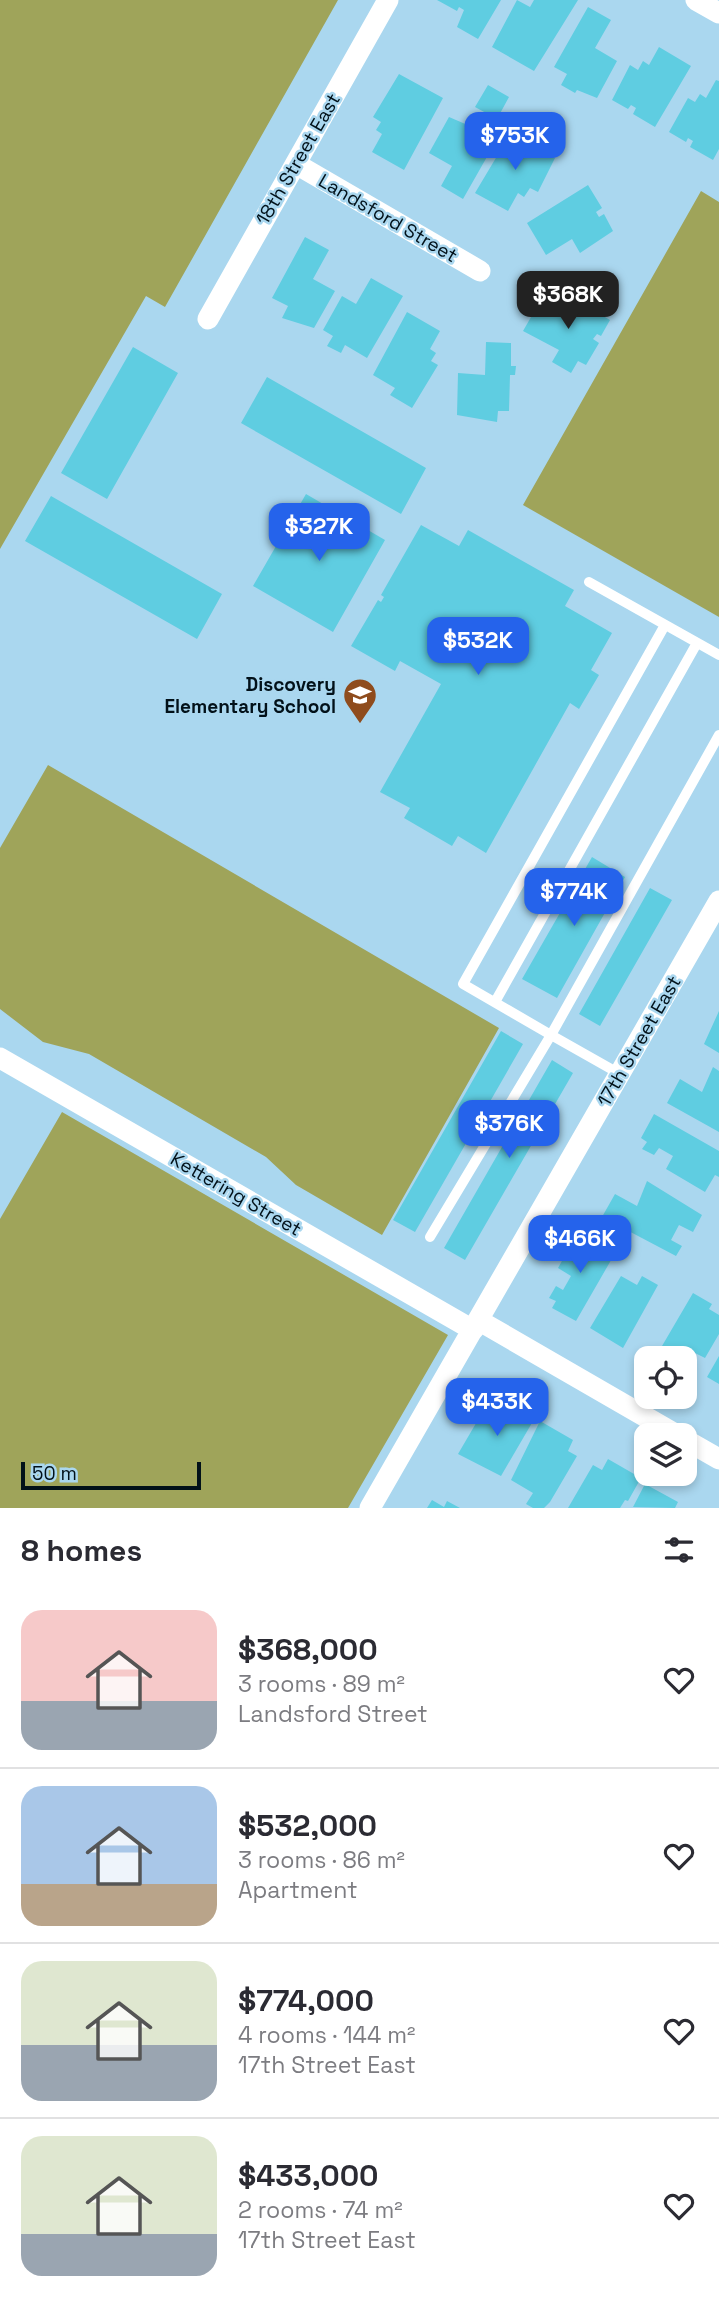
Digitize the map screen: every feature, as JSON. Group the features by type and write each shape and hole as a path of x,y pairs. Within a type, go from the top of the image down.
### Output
{"street":[{"name":"18th Street East","path":"208,319 388,0"},
{"path":"696,0 719,13"},
{"name":"Landsford Street","path":"296,164 480,271"},
{"name":"17th Street East","path":"370,1508 719,901"},
{"name":"Kettering Street","path":"0,1058 655,1423"},
{"path":"697,1446 719,1459"}],"lane":[{"path":"589,582 719,655"},
{"path":"620,1074 463,984 665,625"},
{"path":"495,1002 697,643"},
{"path":"430,1237 551,1035 719,735"}],"green space":[{"path":"0,0 338,0 165,307 146,296 0,549"},
{"path":"701,191 719,202 719,617 523,505"},
{"path":"48,765 499,1028 382,1235 296,1185 266,1157 89,1054 43,1042 0,1009 0,848"},
{"path":"62,1112 448,1335 348,1508 0,1508 0,1219"}],"building":[{"path":"437,0 501,0 478,39 457,27 464,10 459,7 457,11"},
{"path":"517,0 530,7 534,0 578,0 534,71 492,47"},
{"path":"588,7 611,20 595,48 617,61 597,98 577,90 575,93 561,85 567,74 554,67"},
{"path":"659,47 691,66 655,127 633,114 636,108 631,105 628,109 612,100 630,65 638,70 643,61 649,65"},
{"path":"399,74 443,98 404,170 372,152 382,134 376,130 381,122 373,117"},
{"path":"716,80 719,81 719,149 713,160 690,147 693,141 688,138 686,142 669,132 688,98 695,102 700,94 706,98"},
{"path":"488,85 509,97 497,119 475,107"},
{"path":"449,117 470,126 466,134 492,148 463,199 441,186 452,166 429,153"},
{"path":"512,131 534,144 530,150 536,153 538,149 555,158 538,192 530,188 524,197 518,193 508,211 475,193"},
{"path":"588,185 602,208 596,212 599,217 604,214 613,231 580,253 572,239 546,255 527,223"},
{"path":"305,237 329,250 313,279 335,291 314,328 282,318 288,306 272,298"},
{"path":"371,278 403,296 367,358 345,345 341,353 327,346 333,336 323,330 342,296 356,304"},
{"path":"542,298 560,309 563,303 572,308 576,300 610,320 601,336 597,334 593,339 599,343 586,365 578,361 571,373 552,362 559,350 523,331"},
{"path":"407,312 440,331 430,349 436,353 431,361 438,365 412,408 390,395 395,388 373,375"},
{"path":"486,342 511,343 511,366 516,366 515,375 510,375 509,411 498,411 497,422 457,415 458,373 485,375"},
{"path":"133,347 178,373 107,499 61,473"},
{"path":"267,377 426,468 401,514 241,423"},
{"path":"306,494 385,540 333,632 253,586"},
{"path":"51,496 222,594 197,639 25,541"},
{"path":"421,525 459,546 468,530 574,590 565,606 612,633 591,670 599,675 579,709 570,703 486,853 458,836 452,846 404,818 410,808 380,792 441,684 400,661 395,671 351,646 378,600 381,602 384,597 381,595"},
{"path":"592,857 625,877 557,998 522,979"},
{"path":"650,888 672,900 600,1026 579,1014"},
{"path":"719,1011 719,1053 704,1044"},
{"path":"501,1031 523,1044 415,1232 393,1220"},
{"path":"552,1060 573,1073 465,1260 444,1248"},
{"path":"713,1067 719,1071 719,1132 667,1103 680,1079 702,1092"},
{"path":"654,1114 719,1151 719,1177 715,1175 705,1192 666,1169 673,1156 659,1148 654,1155 642,1149 647,1142 641,1138"},
{"path":"647,1181 702,1215 693,1232 679,1225 671,1240 682,1246 676,1256 602,1217 615,1194 637,1206"},
{"path":"580,1229 598,1239 595,1245 614,1255 576,1321 552,1308 556,1301 549,1298 556,1286 563,1290 571,1276 558,1268"},
{"path":"621,1276 637,1285 642,1276 658,1285 623,1348 590,1328"},
{"path":"693,1293 712,1304 709,1309 719,1315 719,1334 705,1358 697,1354 697,1346 662,1346"},
{"path":"719,1356 719,1384 707,1377"},
{"path":"503,1397 536,1416 501,1476 458,1454 482,1413 501,1423 510,1407 500,1402"},
{"path":"540,1421 573,1440 568,1451 577,1456 550,1502 544,1508 533,1508 526,1504 533,1493 511,1480"},
{"path":"608,1459 634,1474 634,1486 636,1486 628,1501 625,1500 620,1508 568,1508 593,1465 602,1470"},
{"path":"644,1486 678,1502 675,1508 633,1507"},
{"path":"432,1500 444,1507 447,1501 460,1508 427,1508"}],"place":[{"name":"Discovery Elementary School","path":"360,725"}]}
